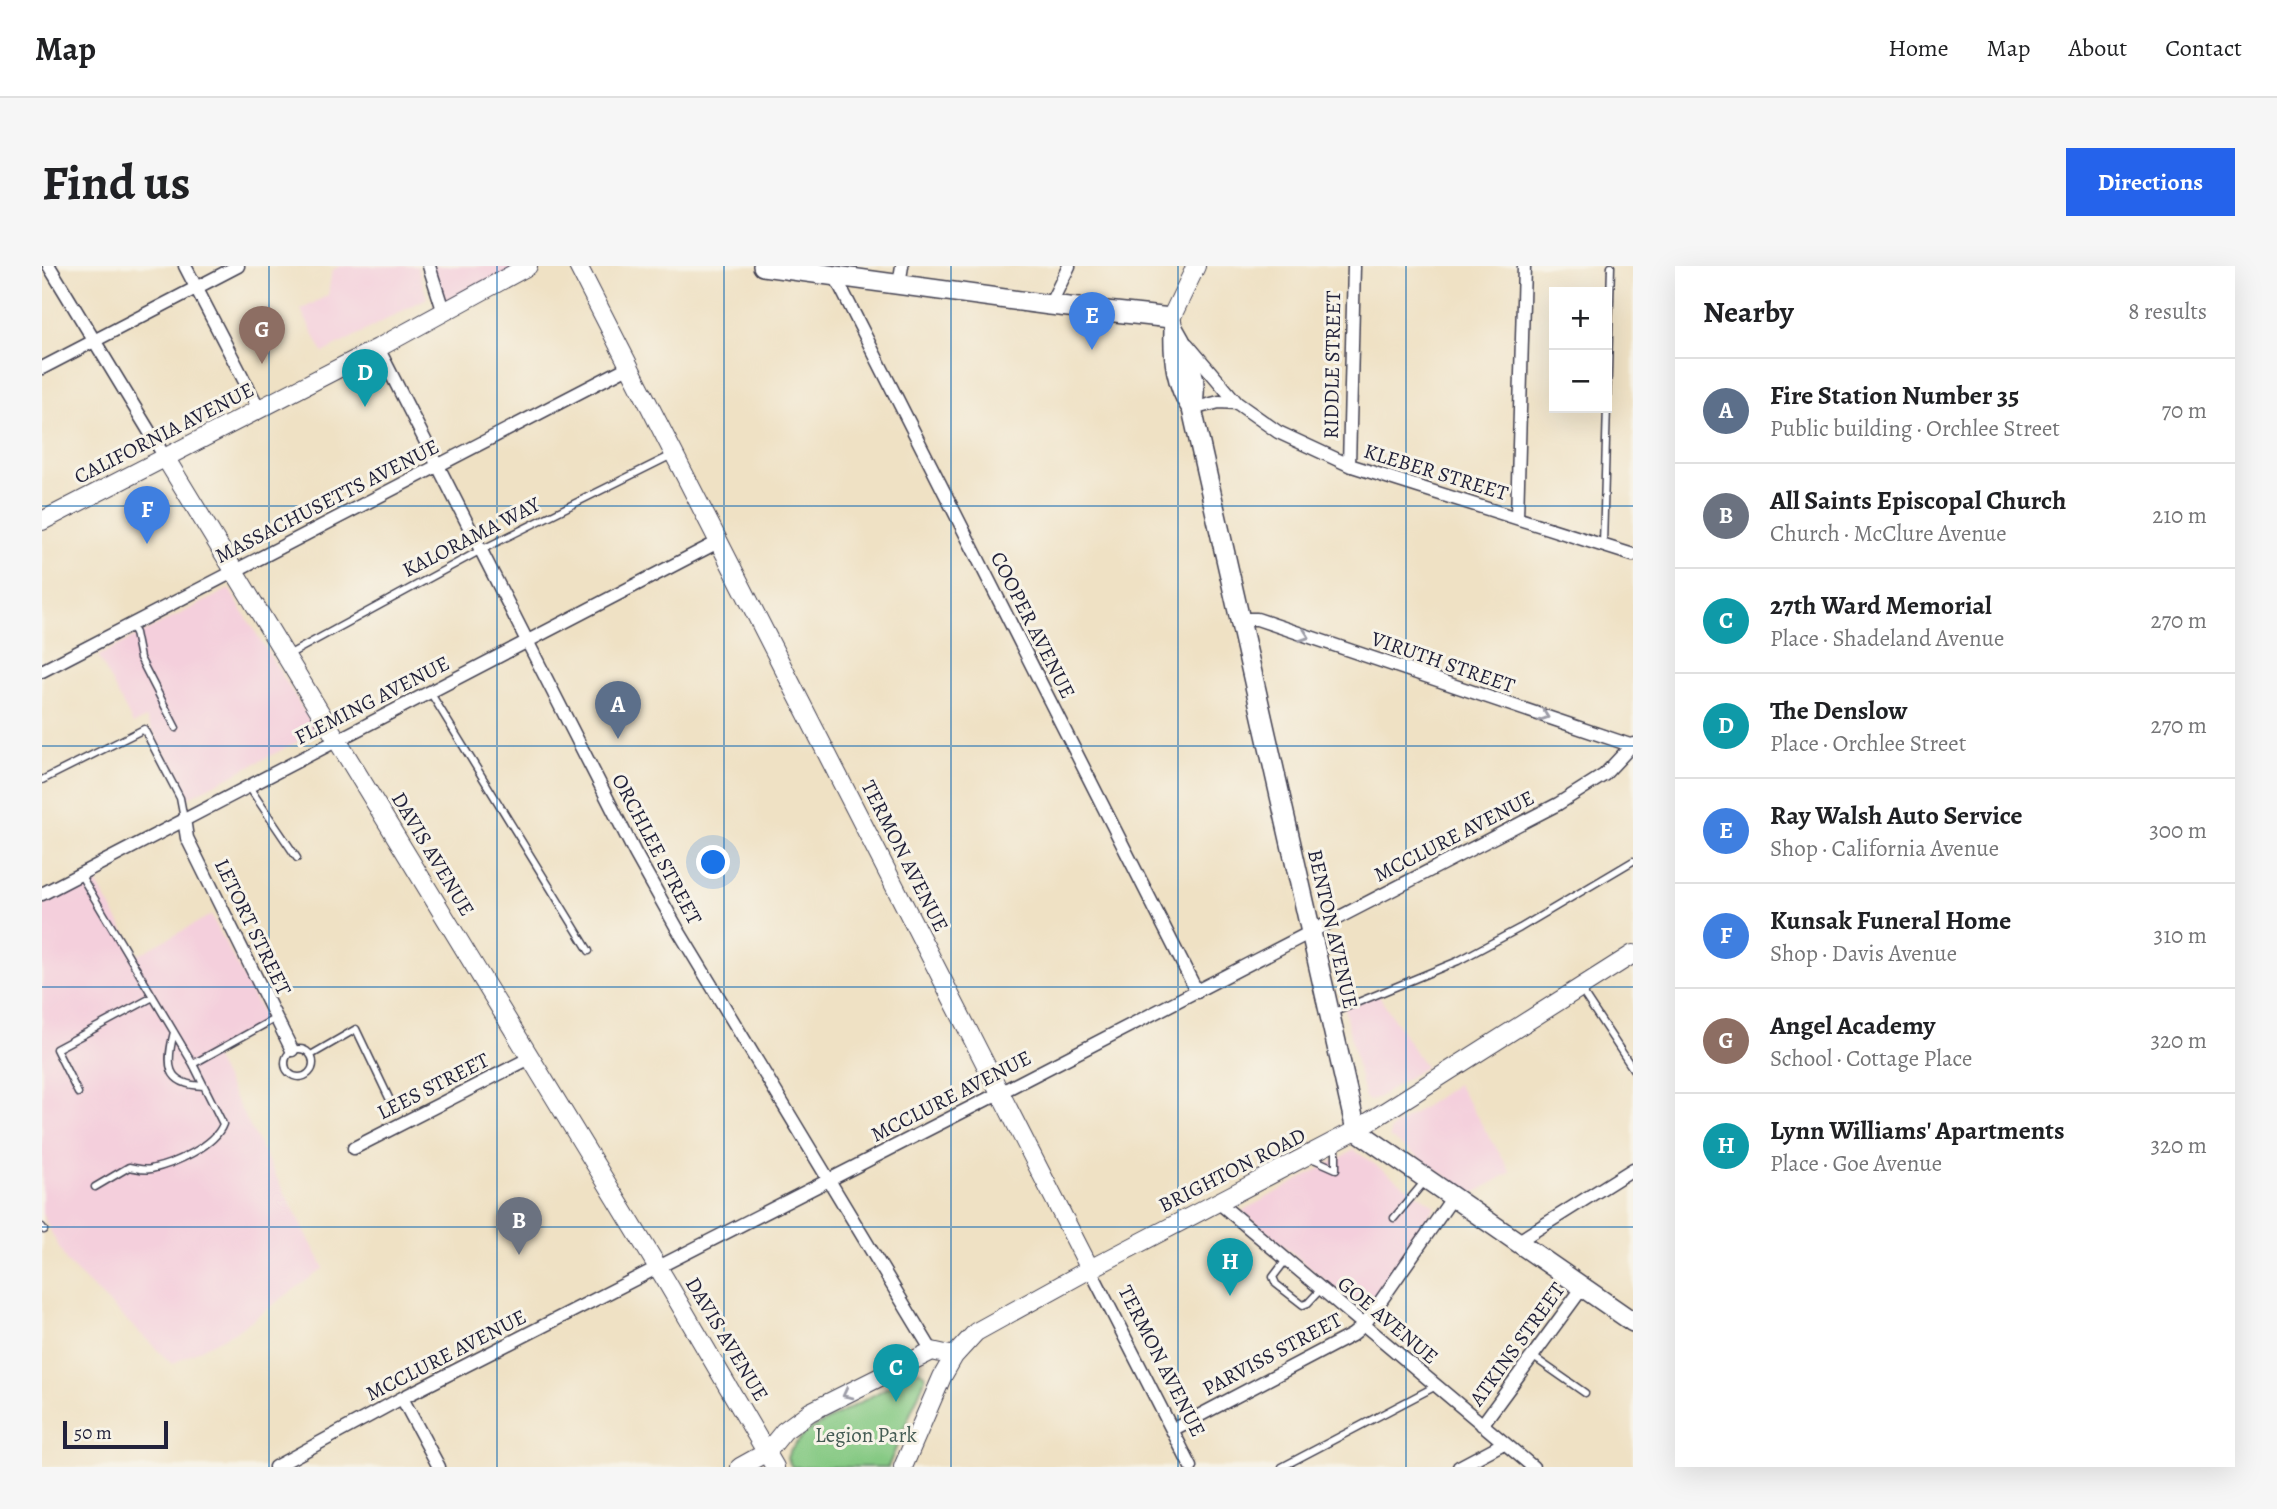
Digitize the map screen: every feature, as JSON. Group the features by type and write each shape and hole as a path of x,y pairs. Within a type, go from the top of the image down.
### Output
{"main road":[{"path":"762,266 835,276 900,275 1050,305 1172,324"},
{"name":"BENTON AVENUE","path":"1172,324 1173,355 1182,394 1192,409 1356,1130"},
{"path":"1356,1130 1633,1322"}],"street":[{"name":"DAVIS AVENUE","path":"49,266 658,1268 771,1460"},
{"path":"185,266 259,409"},
{"path":"42,368 238,266"},
{"path":"429,266 443,313"},
{"name":"CALIFORNIA AVENUE","path":"42,521 378,348 528,266"},
{"name":"TERMON AVENUE","path":"579,266 1191,1467"},
{"path":"1050,305 1069,266"},
{"path":"1172,324 1196,266"},
{"name":"RIDDLE STREET","path":"1349,465 1354,266"},
{"path":"1517,518 1524,266"},
{"name":"COOPER AVENUE","path":"835,276 1197,992"},
{"name":"KLEBER STREET","path":"1172,324 1237,403 1278,432 1349,465 1633,555"},
{"name":"ORCHLEE STREET","path":"378,348 635,853 678,930 932,1351"},
{"name":"MASSACHUSETTS AVENUE","path":"42,671 630,366"},
{"path":"1192,409 1219,402 1237,403"},
{"name":"FLEMING AVENUE","path":"42,894 720,541"},
{"name":"VIRUTH STREET","path":"1240,620 1257,620 1632,745"},
{"name":"MCCLURE AVENUE","path":"275,1467 402,1398 1197,992 1558,804 1604,775 1632,745"},
{"name":"LETORT STREET","path":"184,819 187,838 292,1050"},
{"name":"BRIGHTON ROAD","path":"909,1465 942,1377 954,1356 976,1332 993,1320 1356,1130 1633,954"},
{"name":"LEES STREET","path":"354,1148 530,1058"},
{"path":"1517,1241 1633,1169"},
{"name":"PARVISS STREET","path":"1172,1430 1352,1335 1364,1325 1453,1198"},
{"name":"GOE AVENUE","path":"1218,1202 1533,1467"},
{"name":"ATKINS STREET","path":"1482,1424 1583,1287"},
{"path":"740,1467 771,1460 784,1431 810,1412 932,1351 954,1356"},
{"path":"402,1398 439,1467"},
{"path":"1459,1467 1504,1443"}],"lane":[{"path":"1602,545 1611,266"},
{"name":"KALORAMA WAY","path":"286,656 481,550 675,454"},
{"path":"131,626 135,633 139,658 176,728"},
{"path":"429,692 589,951"},
{"path":"42,780 144,729 180,798 184,819"},
{"path":"247,786 297,858"},
{"path":"1329,1014 1458,961 1520,928 1633,861"},
{"path":"80,874 193,1064 223,1124 220,1133 205,1147 149,1171 130,1167 95,1187"},
{"path":"1580,988 1633,1069"},
{"path":"78,1093 56,1049 153,997"},
{"path":"193,1064 276,1018"},
{"path":"311,1055 356,1029 389,1098"},
{"path":"174,1032 169,1054 170,1069 176,1079 189,1086 204,1086"},
{"path":"303,1049 311,1055 313,1063 310,1072 302,1077 288,1072 284,1063 287,1054 292,1050 303,1049"},
{"path":"1307,1156 1336,1169 1336,1141"},
{"path":"1394,1217 1427,1179"},
{"path":"1286,1260 1273,1277 1276,1283 1303,1305 1321,1289"},
{"path":"1532,1356 1585,1393"},
{"path":"1282,1467 1436,1386"}],"shaded area":[{"path":"341,266 417,266 427,298 323,353 301,310 328,295 332,270"},
{"path":"429,266 528,266 444,313"},
{"path":"229,589 317,732 187,798 146,718 133,724 98,656"},
{"path":"94,878 138,955 211,915 267,1023 212,1054 324,1268 238,1330 172,1364 67,1263 42,1214 42,905"},
{"path":"1378,994 1425,1067 1369,1101 1364,1096 1344,1008"},
{"path":"1457,1084 1511,1172 1473,1194 1390,1138 1390,1130"},
{"path":"1354,1150 1435,1206 1364,1313 1242,1211"}],"green space":[{"name":"Legion Park","path":"919,1370 925,1379 888,1467 792,1467 787,1458 790,1450 806,1432"}],"place":[{"name":"Ray Walsh Auto Service","path":"1092,350"},
{"name":"Angel Academy","path":"262,364"},
{"name":"The Denslow","path":"365,407"},
{"name":"Kunsak Funeral Home","path":"147,544"},
{"name":"Fire Station Number 35","path":"618,739"},
{"name":"All Saints Episcopal Church","path":"519,1255"},
{"name":"Lynn Williams' Apartments","path":"1230,1296"},
{"name":"27th Ward Memorial","path":"896,1402"}]}
